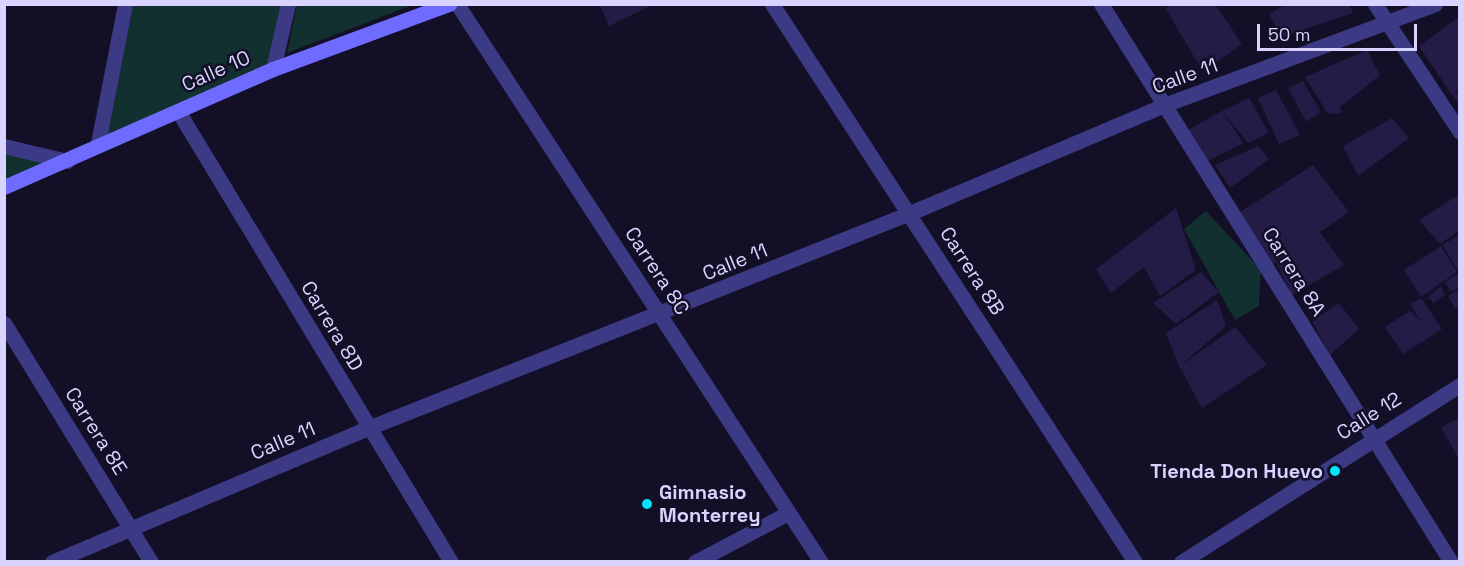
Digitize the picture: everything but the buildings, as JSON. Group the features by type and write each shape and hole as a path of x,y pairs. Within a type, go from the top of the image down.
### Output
{"street":[{"path":"98,143 125,4"},
{"path":"273,69 288,4"},
{"name":"Calle 10","path":"4,187 67,161 98,143 273,69 449,4"},
{"name":"Carrera 8C","path":"457,4 820,561"},
{"name":"Carrera 8B","path":"772,4 1135,561"},
{"name":"Carrera 8A","path":"1101,4 1450,561"},
{"path":"1375,4 1460,132"},
{"name":"Calle 11","path":"52,561 368,428 660,315 910,213 1164,105 1388,24 1435,4"},
{"name":"Carrera 8D","path":"178,111 368,428 451,561"},
{"path":"4,146 67,161"},
{"name":"Carrera 8E","path":"4,323 151,561"},
{"name":"Calle 12","path":"1181,561 1460,385"},
{"path":"695,561 788,513"}],"green space":[{"path":"297,4 413,5 287,53"},
{"path":"133,5 284,5 270,65 106,135"},
{"path":"5,146 67,161 5,187"},
{"path":"1206,211 1261,270 1259,306 1235,320 1184,229"}],"place":[{"name":"Tienda Don Huevo","path":"1335,471"},
{"name":"Gimnasio Monterrey","path":"647,504"}]}
